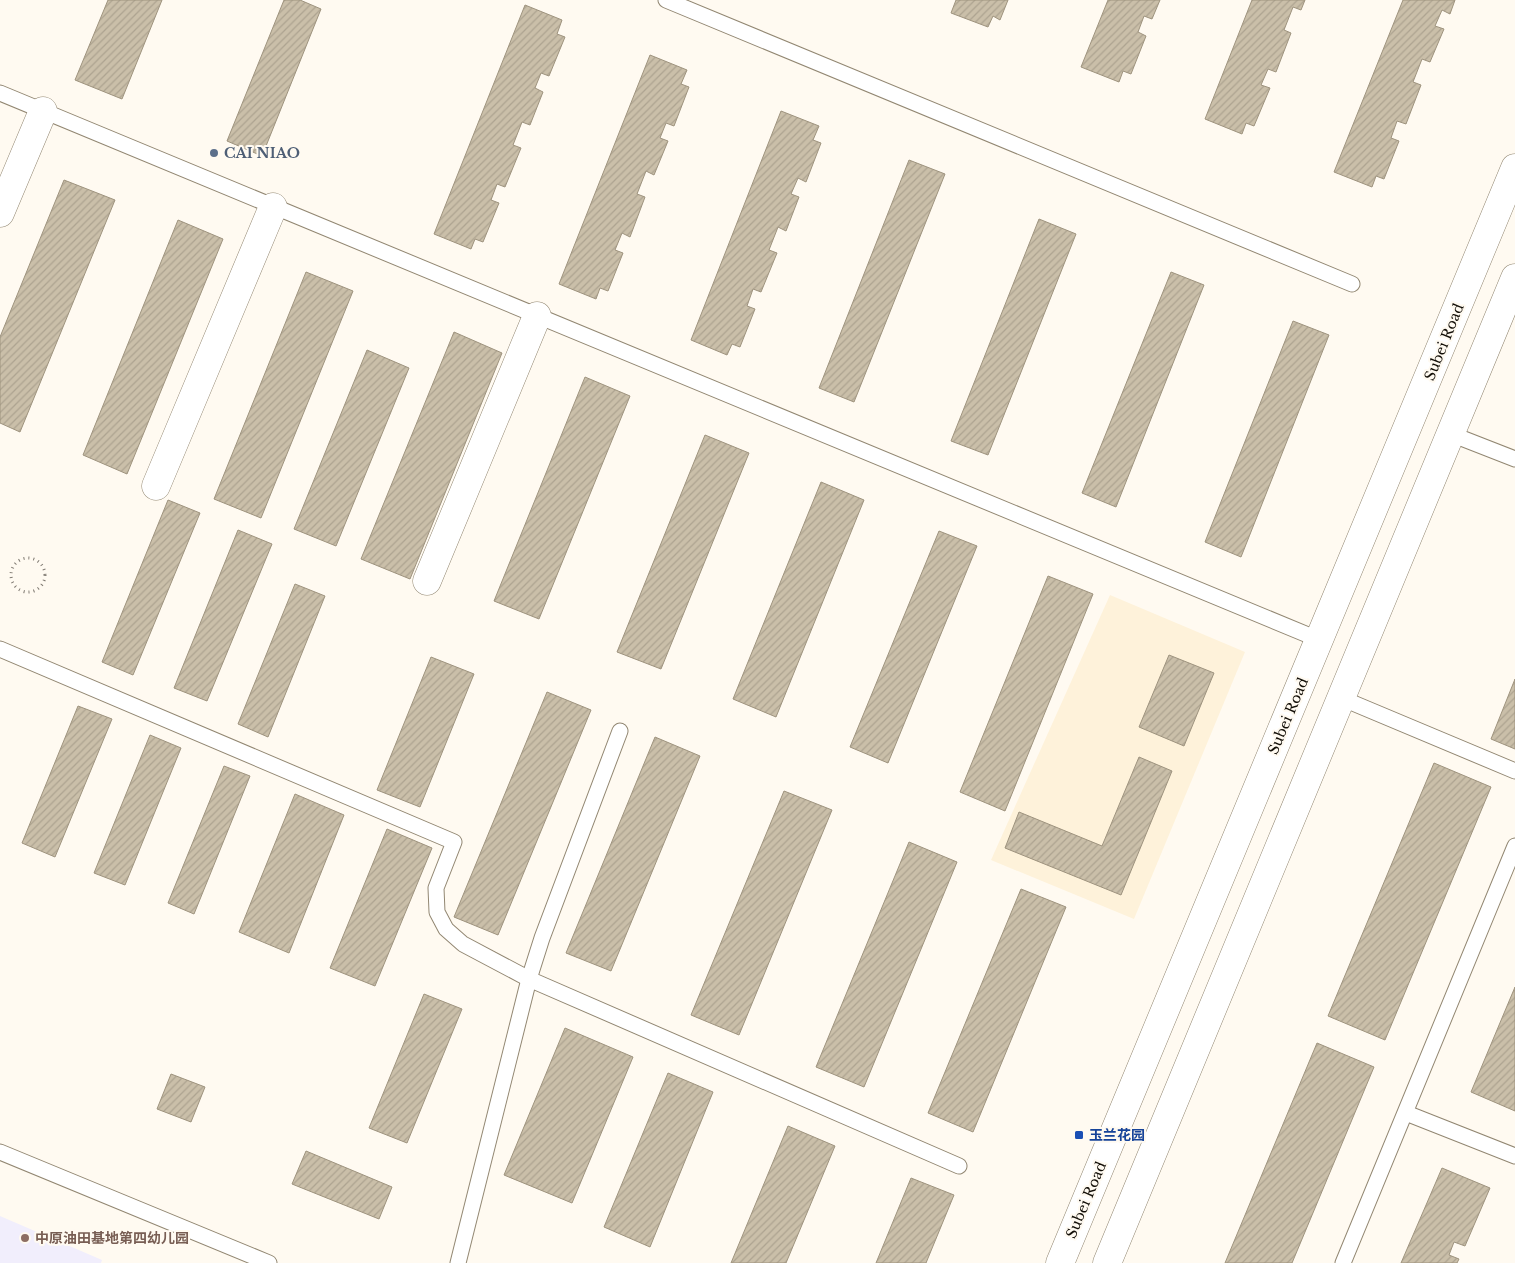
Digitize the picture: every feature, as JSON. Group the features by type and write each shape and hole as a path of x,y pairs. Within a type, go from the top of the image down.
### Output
{"main road":[{"path":"0,213 43,111"},
{"name":"Subei Road","path":"1060,1263 1515,168"},
{"path":"156,486 273,207"},
{"path":"1107,1263 1515,278"},
{"path":"427,581 537,316"}],"lane":[{"path":"666,0 1352,284"},
{"path":"0,93 1320,640"},
{"path":"1451,434 1515,459"},
{"path":"0,649 454,842 436,888 437,912 446,929 463,944 529,980 959,1166"},
{"path":"1341,698 1515,771"},
{"path":"458,1263 529,980 542,938 620,731"},
{"path":"1343,1263 1515,846"},
{"path":"1406,1113 1515,1156"},
{"path":"0,1152 269,1263"}],"path":[{"path":"28,557 39,561 45,576 37,589 26,592 13,583 11,571 17,561 28,557"}],"shaded area":[{"path":"1110,595 1245,652 1134,919 991,860"},
{"name":"中原油田基地第四幼儿园","path":"0,1216 102,1260 101,1263 0,1263"}],"building":[{"path":"108,0 162,0 122,99 75,80"},
{"path":"284,0 300,0 321,9 262,156 227,141"},
{"path":"956,0 1008,0 1000,20 993,16 988,27 951,13"},
{"path":"1108,0 1160,0 1152,19 1144,16 1138,32 1146,36 1131,74 1123,71 1119,82 1081,67"},
{"path":"1252,0 1305,0 1301,10 1293,7 1284,30 1291,33 1276,72 1268,69 1261,85 1270,88 1254,126 1246,123 1242,134 1205,119"},
{"path":"1403,0 1455,0 1450,14 1442,10 1435,26 1444,29 1430,62 1422,59 1413,82 1421,85 1406,124 1397,121 1391,138 1399,141 1384,179 1376,176 1372,187 1334,172"},
{"path":"525,5 562,20 557,34 565,37 549,76 541,73 535,88 543,92 530,125 522,122 513,145 521,148 505,187 497,184 491,200 499,203 483,242 475,239 471,249 434,234"},
{"path":"650,55 687,70 681,84 689,87 674,126 666,123 660,138 668,141 654,175 646,171 637,194 645,197 630,237 622,233 615,250 623,253 608,291 600,288 596,299 559,284"},
{"path":"781,111 819,126 813,140 821,143 806,182 798,178 791,194 799,197 786,231 778,227 769,250 777,253 761,292 753,289 747,306 755,309 740,347 732,344 727,355 691,340"},
{"path":"909,160 945,174 854,402 819,388"},
{"path":"64,180 115,200 20,432 0,423 0,337"},
{"path":"1039,219 1076,234 988,455 951,441"},
{"path":"178,220 223,239 127,474 83,455"},
{"path":"306,272 353,291 261,518 214,499"},
{"path":"1171,272 1204,285 1116,507 1082,493"},
{"path":"1293,321 1329,335 1241,557 1205,542"},
{"path":"454,332 502,353 410,579 361,559"},
{"path":"367,350 409,368 336,546 294,529"},
{"path":"585,377 630,396 539,619 494,601"},
{"path":"705,435 749,453 661,669 617,652"},
{"path":"821,482 864,500 776,717 733,699"},
{"path":"168,500 200,513 133,675 102,662"},
{"path":"238,530 272,544 207,701 174,688"},
{"path":"939,531 977,546 888,763 850,747"},
{"path":"1048,576 1093,594 1005,811 960,792"},
{"path":"295,584 325,596 268,737 238,724"},
{"path":"1169,655 1214,673 1184,746 1139,727"},
{"path":"431,657 474,674 420,807 377,790"},
{"path":"1515,679 1515,749 1491,739"},
{"path":"547,692 591,710 498,935 454,917"},
{"path":"78,706 112,719 55,857 22,843"},
{"path":"150,735 181,748 125,885 94,873"},
{"path":"655,737 700,756 611,971 566,953"},
{"path":"1139,757 1172,771 1121,895 1005,848 1019,812 1102,846"},
{"path":"1434,763 1491,787 1385,1040 1328,1016"},
{"path":"224,766 250,776 194,914 168,903"},
{"path":"784,791 832,810 739,1035 691,1015"},
{"path":"295,794 344,815 289,953 239,932"},
{"path":"387,829 432,848 375,986 330,968"},
{"path":"909,842 957,862 864,1087 816,1067"},
{"path":"1021,889 1066,907 973,1132 928,1113"},
{"path":"1515,987 1515,1111 1471,1092"},
{"path":"424,994 462,1009 407,1143 369,1128"},
{"path":"565,1028 633,1057 572,1203 504,1175"},
{"path":"1317,1043 1374,1067 1292,1263 1225,1263"},
{"path":"668,1073 713,1092 650,1247 604,1227"},
{"path":"171,1074 205,1087 191,1122 157,1109"},
{"path":"788,1126 835,1146 786,1263 731,1263"},
{"path":"306,1151 392,1187 379,1219 292,1184"},
{"path":"1442,1168 1490,1188 1465,1246 1454,1242 1449,1255 1459,1259 1457,1263 1401,1263"},
{"path":"911,1178 954,1195 926,1263 876,1263"}],"place":[{"name":"CAI NIAO","path":"214,153"},
{"name":"玉兰花园","path":"1079,1135"},
{"name":"中原油田基地第四幼儿园","path":"25,1238"}]}
